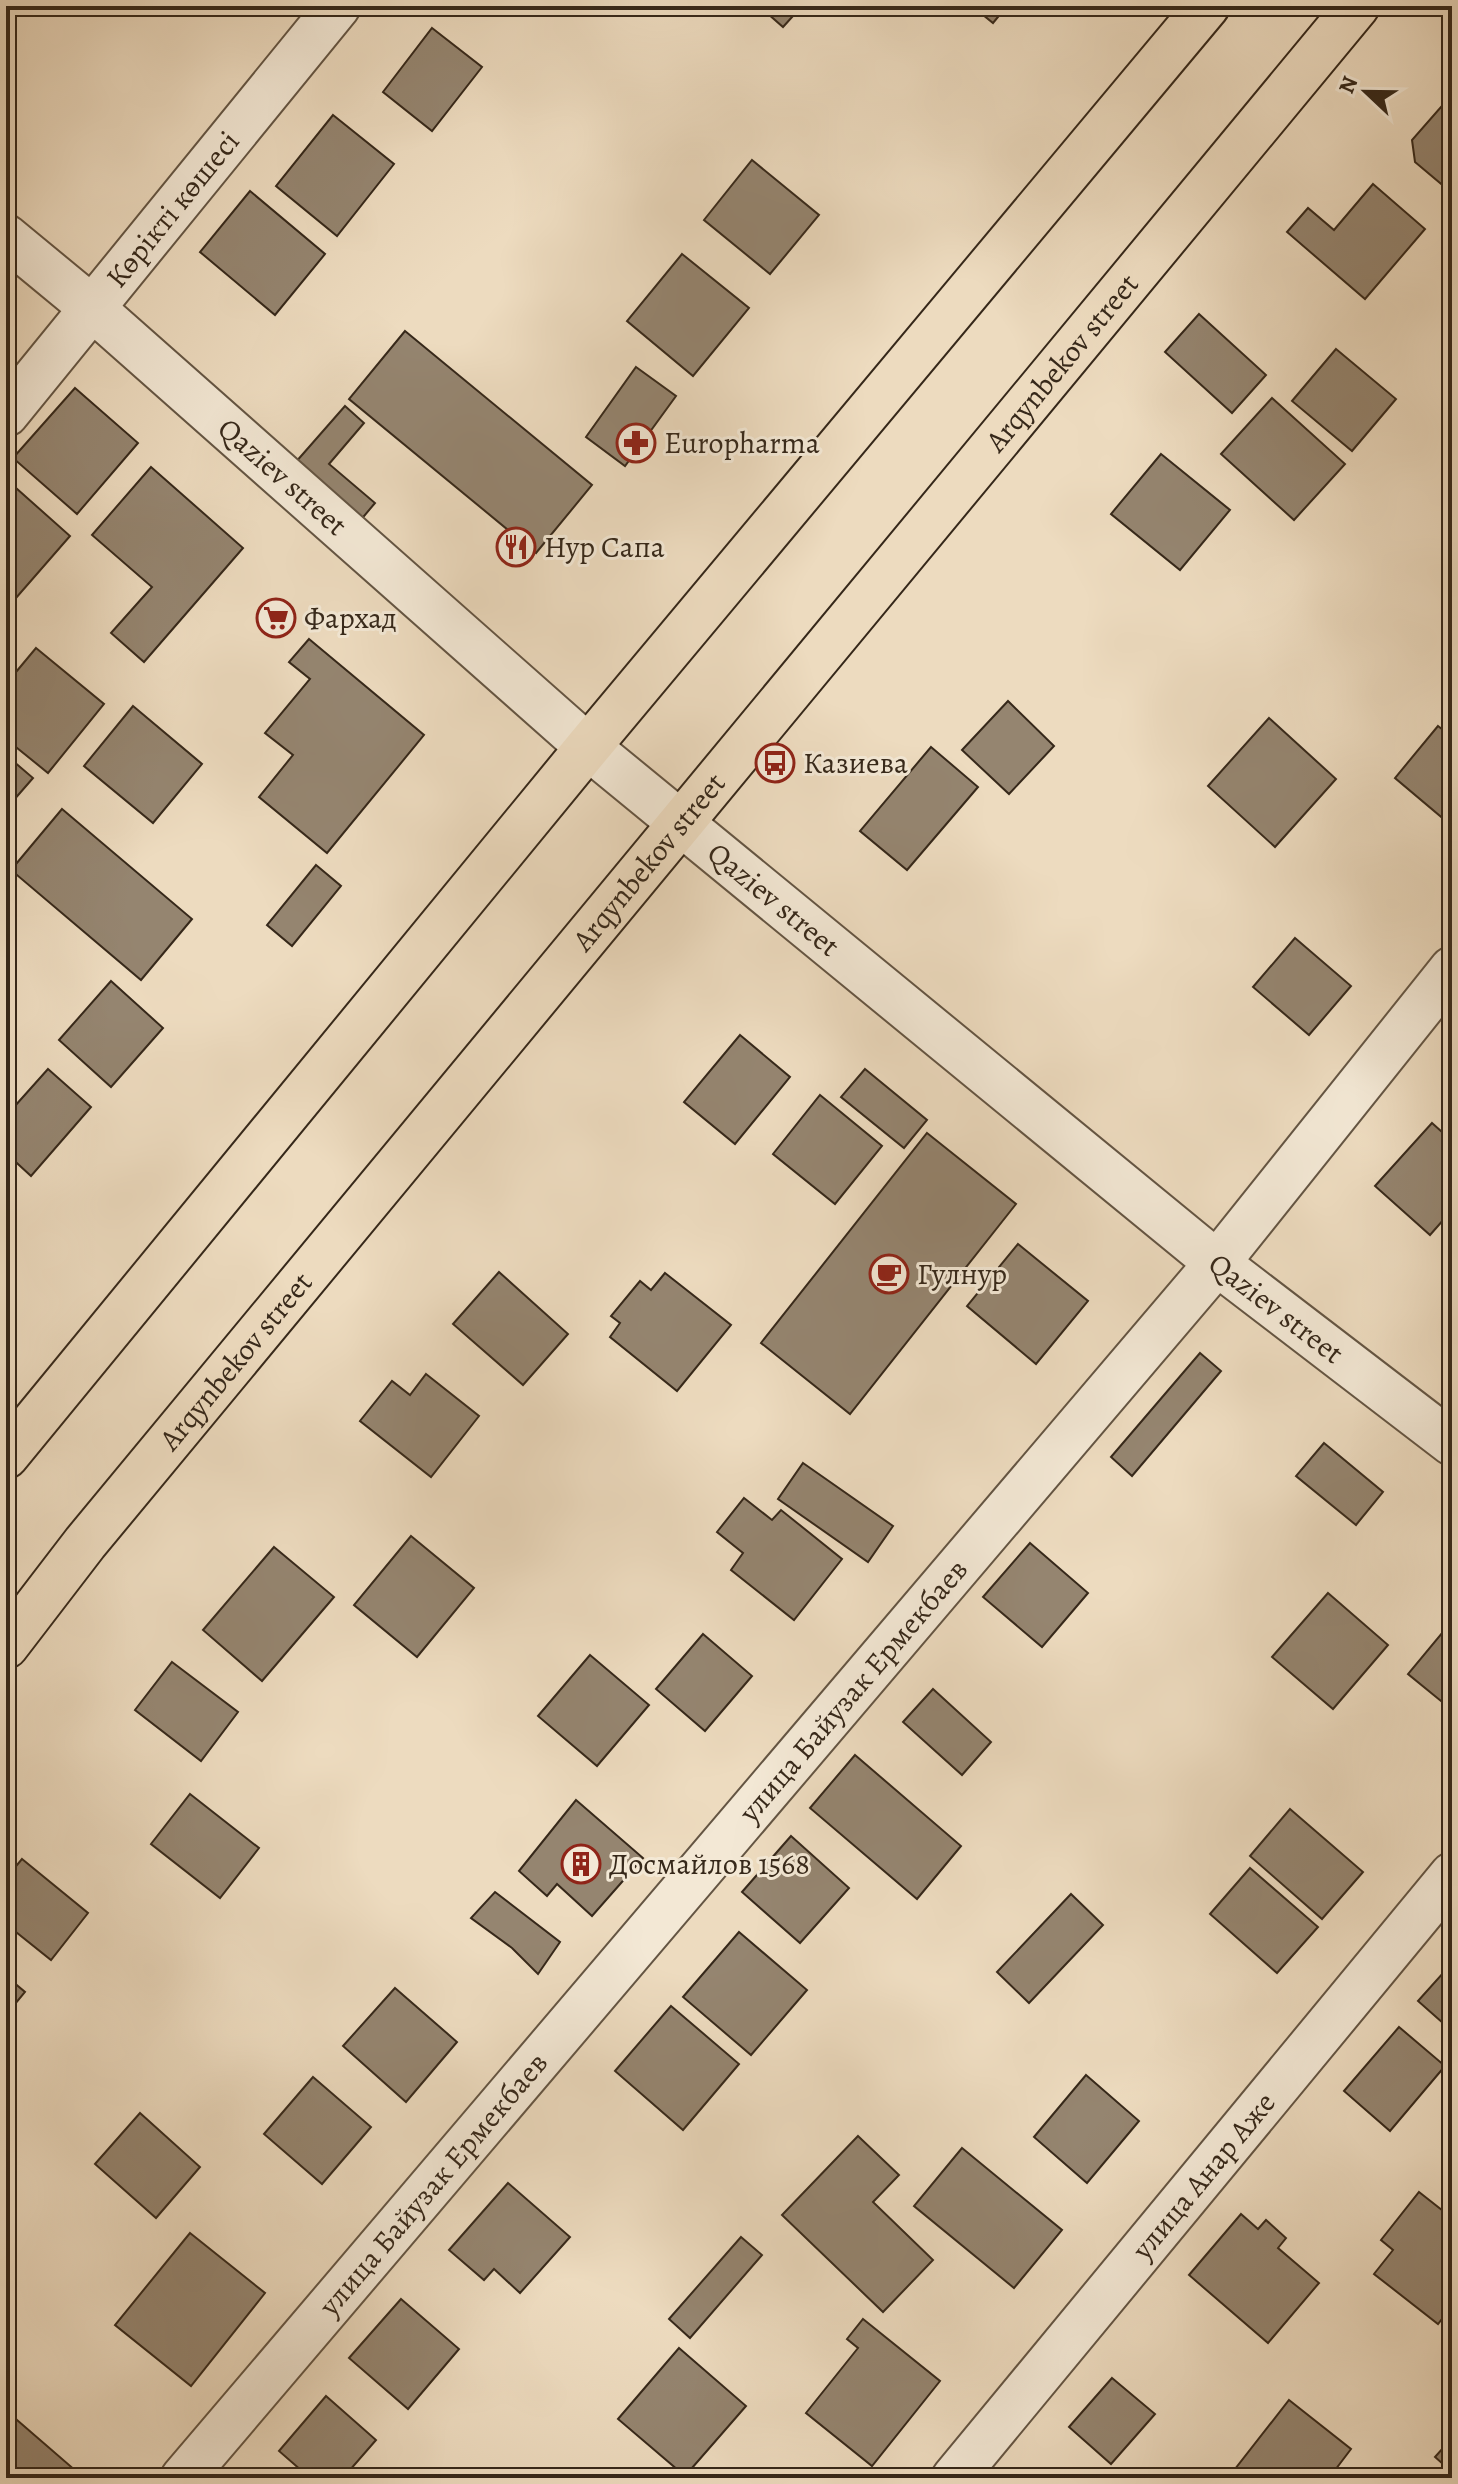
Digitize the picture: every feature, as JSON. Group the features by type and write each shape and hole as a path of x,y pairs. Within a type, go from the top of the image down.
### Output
{"main road":[{"path":"6,1456 588,747 1207,6"},
{"name":"Arqynbekov street","path":"6,1646 95,1531 1357,6"}],"street":[{"name":"Көрікті көшесі","path":"6,414 338,6"},
{"name":"Qaziev street","path":"6,237 92,308 588,747 1217,1263 1452,1443"},
{"name":"улица Байузак Ермекбаев","path":"183,2478 1217,1263 1452,969"},
{"name":"улица Анар Аже","path":"954,2478 1452,1875"}],"building":[{"path":"759,6 802,6 783,27"},
{"path":"972,6 1007,6 993,23"},
{"path":"432,28 482,67 432,131 383,92"},
{"path":"1448,99 1452,103 1452,193 1415,162 1412,140"},
{"path":"333,115 394,164 337,236 276,186"},
{"path":"752,160 819,215 770,274 704,220"},
{"path":"1373,184 1425,229 1365,299 1287,232 1308,208 1334,230"},
{"path":"250,191 325,254 275,315 200,252"},
{"path":"682,254 749,308 693,376 627,321"},
{"path":"1199,314 1266,375 1232,413 1165,352"},
{"path":"405,331 592,485 536,553 349,399"},
{"path":"1336,349 1396,399 1352,451 1292,401"},
{"path":"636,367 676,396 625,466 586,437"},
{"path":"75,388 138,443 77,514 13,458"},
{"path":"1272,398 1345,464 1294,520 1221,454"},
{"path":"345,406 364,423 329,464 375,503 354,528 288,471"},
{"path":"1161,454 1230,510 1180,570 1111,514"},
{"path":"151,467 243,548 144,662 111,633 152,587 92,535"},
{"path":"7,480 70,536 9,606 6,603"},
{"path":"309,639 424,735 327,853 259,797 293,755 265,733 310,679 289,662"},
{"path":"36,648 104,704 48,773 6,739 6,674 11,678"},
{"path":"1008,701 1054,746 1009,794 962,750"},
{"path":"133,706 202,764 153,823 84,766"},
{"path":"1269,718 1336,779 1275,847 1208,786"},
{"path":"1438,726 1452,737 1452,826 1395,778"},
{"path":"931,747 978,787 907,870 860,831"},
{"path":"6,755 33,778 6,809"},
{"path":"62,809 192,919 141,980 11,870"},
{"path":"316,865 341,886 292,946 267,925"},
{"path":"1295,938 1351,986 1309,1035 1253,987"},
{"path":"111,981 163,1028 111,1087 59,1040"},
{"path":"740,1035 790,1077 735,1144 684,1102"},
{"path":"48,1069 91,1107 31,1176 6,1153 6,1116"},
{"path":"865,1069 927,1120 904,1148 841,1097"},
{"path":"820,1095 882,1146 835,1204 773,1154"},
{"path":"1432,1123 1452,1141 1452,1210 1430,1235 1375,1186"},
{"name":"Гулнур","path":"927,1133 1016,1204 850,1414 761,1343"},
{"path":"1018,1244 1088,1301 1036,1364 967,1306"},
{"path":"499,1272 568,1334 523,1385 453,1324"},
{"path":"665,1273 731,1325 677,1391 610,1337 620,1323 611,1316 640,1281 651,1290"},
{"path":"1200,1353 1221,1371 1132,1476 1111,1457"},
{"path":"426,1374 479,1416 431,1477 360,1421 392,1381 410,1395"},
{"path":"1324,1443 1383,1492 1356,1525 1296,1476"},
{"path":"803,1463 893,1526 868,1562 778,1499"},
{"path":"744,1498 772,1520 781,1510 842,1559 794,1620 731,1570 743,1553 717,1532"},
{"path":"411,1536 474,1588 417,1657 354,1605"},
{"path":"1030,1543 1088,1593 1042,1647 983,1597"},
{"path":"274,1547 334,1597 262,1681 203,1630"},
{"path":"1328,1593 1388,1645 1333,1709 1272,1657"},
{"path":"1452,1621 1452,1710 1408,1674"},
{"path":"703,1634 752,1676 705,1731 656,1689"},
{"path":"590,1655 649,1705 597,1766 538,1716"},
{"path":"172,1662 238,1712 201,1761 135,1710"},
{"path":"933,1689 991,1742 962,1775 903,1722"},
{"path":"855,1755 961,1846 917,1899 810,1808"},
{"path":"190,1794 259,1848 220,1898 151,1844"},
{"name":"Досмайлов 1568","path":"576,1800 643,1858 592,1916 557,1884 547,1896 519,1871"},
{"path":"1290,1809 1363,1872 1322,1919 1250,1856"},
{"path":"791,1836 849,1888 800,1943 742,1892"},
{"path":"22,1859 88,1913 51,1960 6,1924 6,1878"},
{"path":"1250,1868 1318,1927 1277,1973 1210,1914"},
{"path":"495,1892 560,1942 538,1974 512,1948 471,1918"},
{"path":"1071,1894 1103,1925 1029,2003 997,1972"},
{"path":"739,1932 807,1990 751,2055 683,1997"},
{"path":"1452,1963 1452,2031 1418,2001"},
{"path":"6,1976 25,1992 6,2015"},
{"path":"395,1988 457,2042 406,2102 343,2046"},
{"path":"671,2006 739,2064 683,2130 615,2071"},
{"path":"1399,2027 1445,2066 1390,2131 1344,2091"},
{"path":"1086,2075 1139,2121 1087,2183 1034,2137"},
{"path":"313,2077 371,2127 322,2184 264,2134"},
{"path":"140,2113 200,2167 156,2218 95,2164"},
{"path":"858,2136 899,2175 873,2202 933,2260 883,2312 782,2215"},
{"path":"962,2148 1062,2230 1014,2288 914,2206"},
{"path":"508,2183 570,2237 520,2293 494,2269 484,2280 449,2250"},
{"path":"1419,2192 1452,2218 1452,2306 1438,2324 1374,2274 1393,2250 1381,2240"},
{"path":"1241,2214 1258,2229 1266,2220 1286,2238 1278,2248 1319,2283 1268,2343 1189,2275"},
{"path":"190,2233 265,2293 191,2386 115,2325"},
{"path":"741,2237 762,2255 690,2338 669,2319"},
{"path":"401,2299 459,2349 408,2409 349,2358"},
{"path":"863,2319 940,2381 872,2466 806,2413 858,2348 847,2339"},
{"path":"679,2348 746,2406 685,2476 618,2419"},
{"path":"1112,2378 1155,2414 1111,2464 1069,2427"},
{"path":"326,2396 376,2440 343,2478 310,2478 279,2451"},
{"path":"1289,2400 1351,2449 1329,2478 1228,2478"},
{"path":"17,2420 76,2471 70,2478 6,2478 6,2432"},
{"path":"1452,2438 1452,2472 1435,2457"}],"place":[{"name":"Europharma","path":"636,443"},
{"name":"Нур Сапа","path":"516,547"},
{"name":"Фархад","path":"276,618"},
{"name":"Казиева","path":"775,763"},
{"name":"Гулнур","path":"889,1274"},
{"name":"Досмайлов 1568","path":"581,1864"}]}
